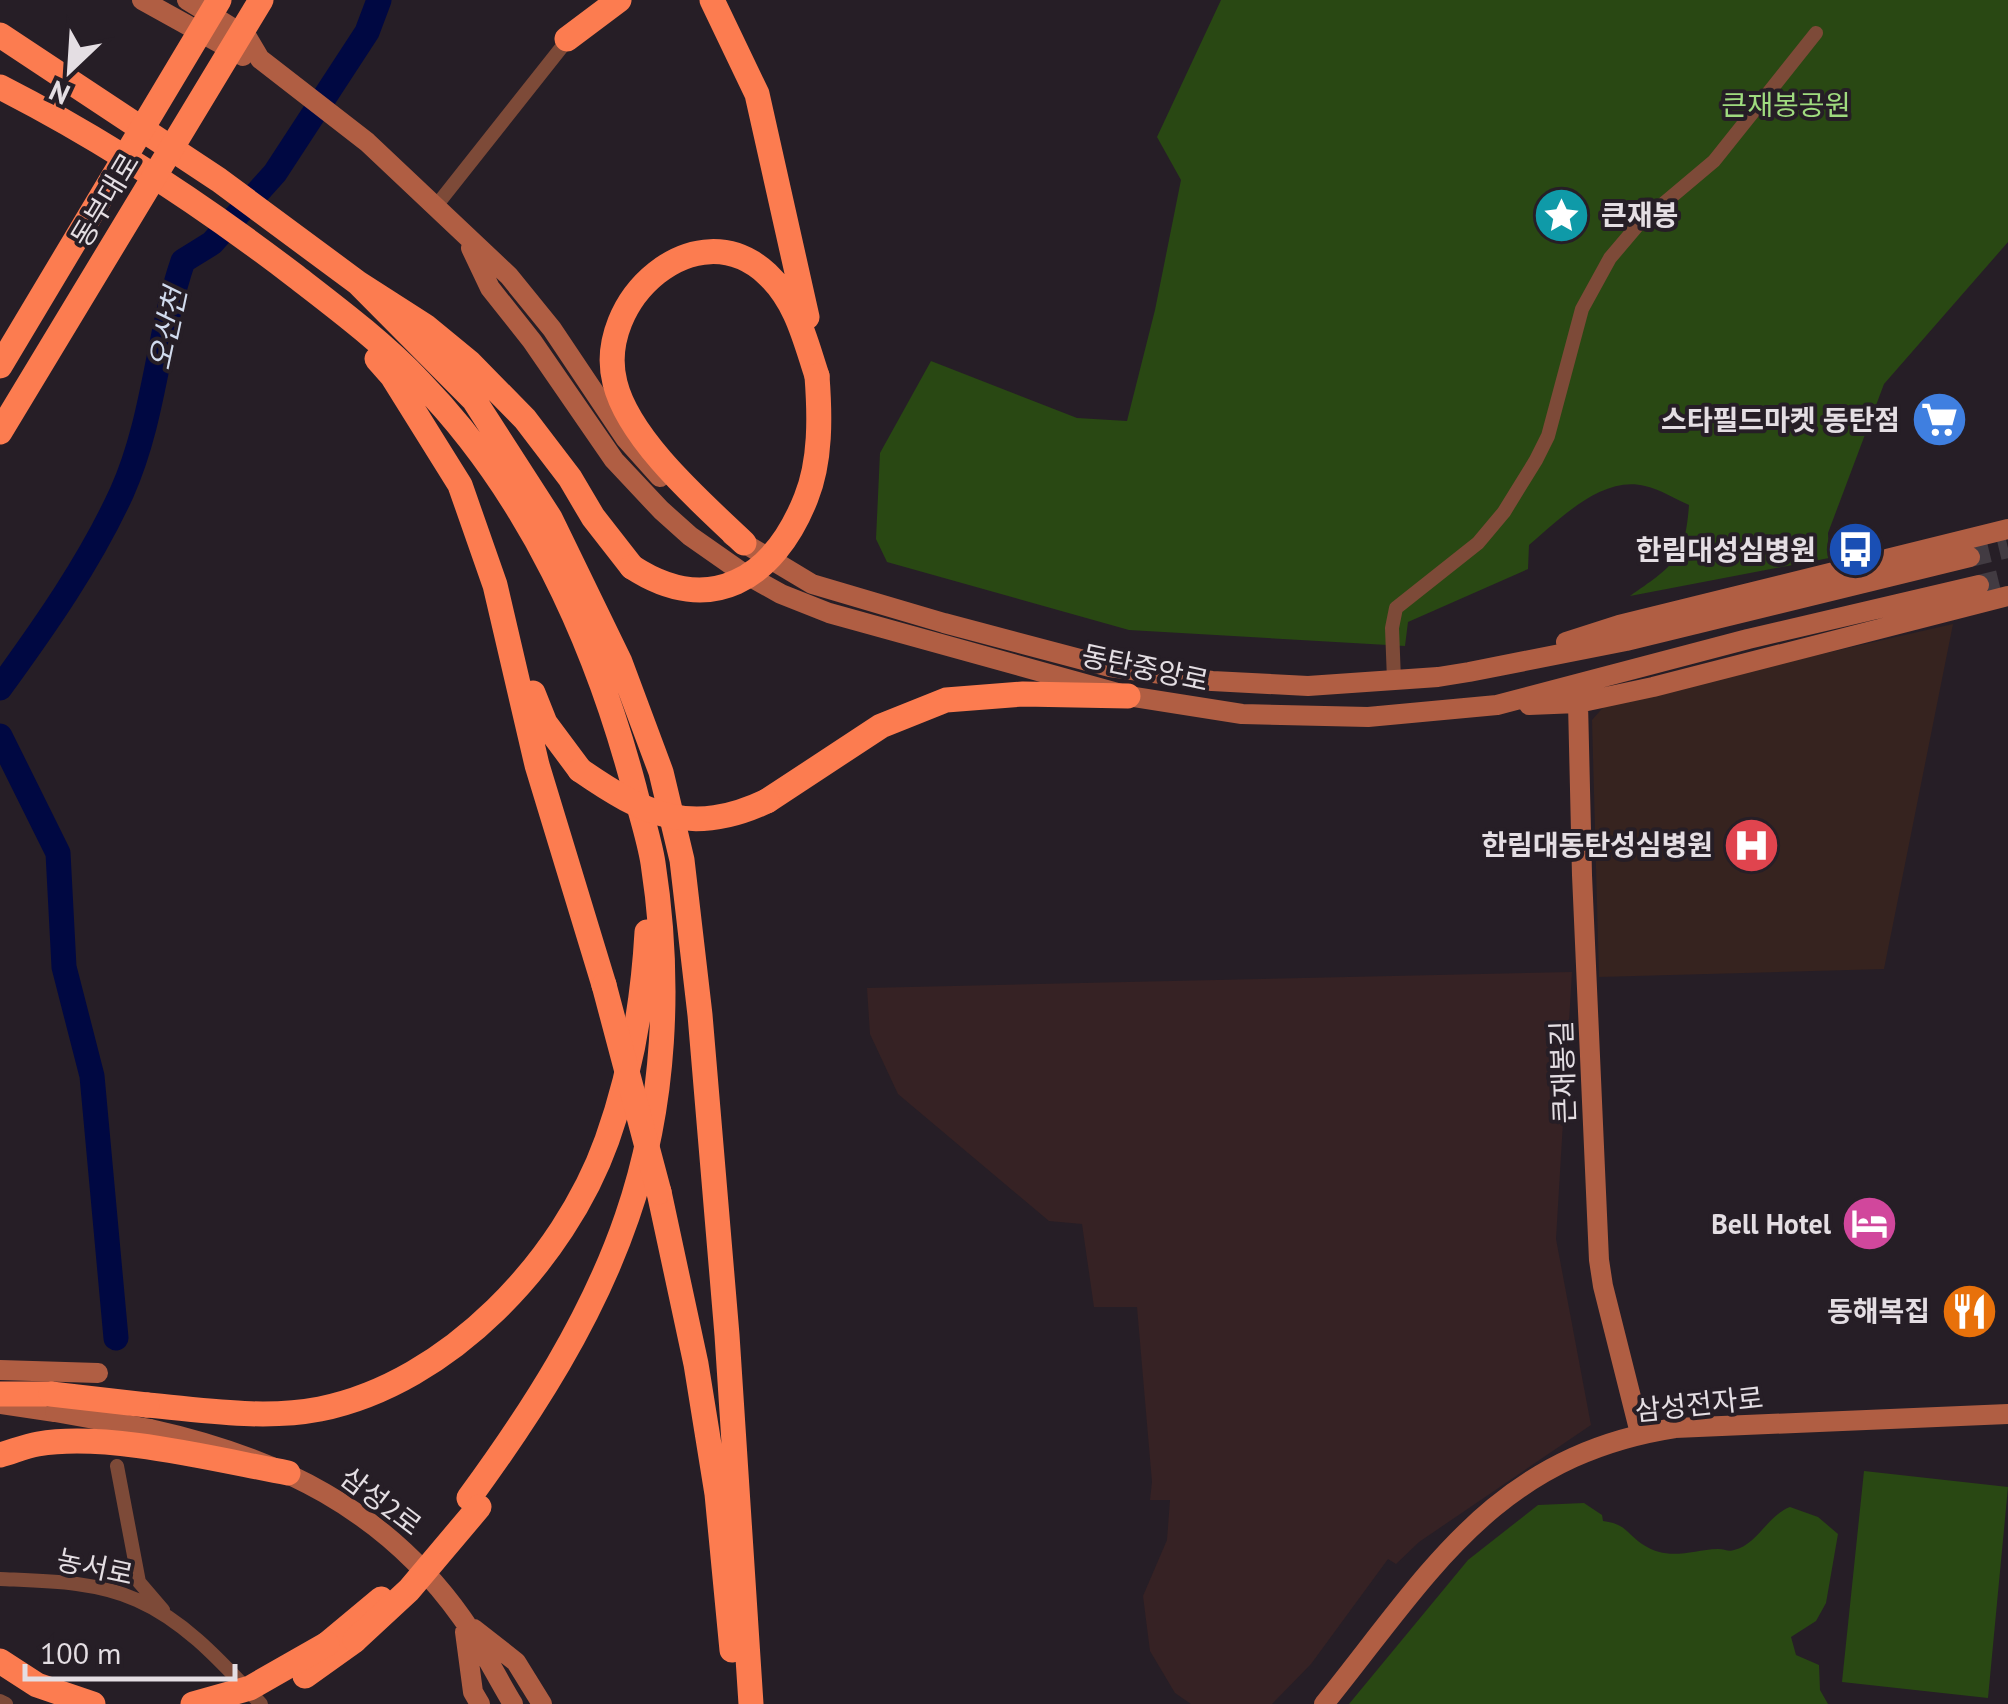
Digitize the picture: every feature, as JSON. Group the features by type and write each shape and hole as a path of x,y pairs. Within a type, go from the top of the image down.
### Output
{"highway":[{"name":"동부대로","path":"0,366 219,0"},
{"name":"동부대로","path":"0,432 261,0"},
{"path":"568,40 620,0"},
{"path":"0,35 125,116 470,363 526,418 632,567 655,582 686,591 714,591 741,581 768,561 786,537 807,496 818,446 817,376 807,316 757,94 712,1"},
{"path":"0,87 113,148 202,207 354,320 424,385 501,482 526,521 566,600 602,682 653,859 663,962 660,1046 648,1138 632,1202 610,1264 542,1390 474,1502 381,1599 327,1644 250,1688 193,1704"},
{"path":"744,542 680,482 629,417 614,382 612,350 626,306 652,273 670,261 707,253 746,260 764,271 794,308 817,376"},
{"path":"358,284 474,400 550,518 620,662 661,772 682,860 692,928 730,1373 749,1704"},
{"path":"308,286 392,376 460,485 495,585 537,765 604,986 659,1192 696,1364 717,1494 736,1704"},
{"path":"508,634 545,723 580,770 644,809 690,821 737,815 767,801 881,726 946,700 1023,694 1128,696"},
{"path":"250,1704 305,1676 354,1640 409,1590 558,1384 608,1295 650,1192 663,1116 674,1001 672,902 652,789 620,662"},
{"path":"0,1394 148,1417 257,1416 321,1408 384,1388 448,1353 516,1289 576,1207 607,1141 637,1037 649,900 644,829 629,769"},
{"path":"0,1456 38,1444 92,1443 150,1448 288,1473"},
{"path":"0,1662 37,1685 94,1704"},
{"path":"0,1678 44,1704"}],"street":[{"path":"142,0 242,46"},
{"path":"188,0 242,46"},
{"path":"436,206 599,0"},
{"path":"1394,680 1392,628 1396,608 1478,543 1504,512 1536,460 1548,436 1582,309 1610,258 1638,226 1714,160 1816,33"},
{"name":"동탄중앙로","path":"242,46 330,112 402,174 509,276 552,329 625,438 667,486 714,525 812,584 1110,667 1212,681 1308,686 1469,672"},
{"name":"동탄중앙로","path":"466,237 490,288 532,341 614,460 690,536 740,571 781,594 828,613 1128,696 1205,709 1299,717 1436,713 1497,705 1748,638 1979,585"},
{"path":"1469,672 1619,625 2008,529"},
{"path":"1469,672 1626,641 1970,557"},
{"path":"1497,705 1578,704 2008,596"},
{"name":"큰재봉길","path":"1578,704 1600,1260 1640,1433"},
{"path":"0,1370 98,1373"},
{"path":"0,1404 53,1403"},
{"name":"삼성전자로","path":"1324,1704 1430,1567 1465,1530 1530,1480 1568,1459 1640,1433 1694,1427 2008,1414"},
{"name":"삼성2로","path":"148,1417 240,1452 332,1495 398,1544 464,1620 512,1704"},
{"path":"117,1466 139,1582 172,1620"},
{"name":"농서로","path":"0,1579 64,1582 137,1600 172,1620 207,1648 261,1704"},
{"path":"112,1592 139,1582"},
{"path":"464,1620 472,1692 480,1704"},
{"path":"464,1620 516,1662 542,1704"}],"shaded area":[{"name":"한림대동탄성심병원","path":"1953,624 1884,969 1599,977 1592,720 1607,703"},
{"path":"1572,972 1556,1239 1591,1425 1419,1542 1396,1564 1388,1559 1311,1664 1272,1704 1191,1704 1175,1693 1150,1651 1143,1596 1167,1540 1170,1500 1150,1500 1152,1482 1137,1307 1094,1307 1082,1224 1049,1221 898,1094 870,1034 867,988"}],"green space":[{"name":"큰재봉공원","path":"1221,0 2008,0 2008,242 1884,384 1828,533 1829,558 1630,596 1674,560 1684,538 1689,505 1645,486 1613,487 1582,502 1529,545 1528,569 1408,622 1405,646 1129,630 887,562 876,539 880,453 931,361 1077,418 1127,421 1155,310 1181,180 1157,137"},
{"path":"1864,1471 2008,1487 1988,1698 1842,1682"},
{"path":"1584,1503 1602,1515 1603,1521 1621,1526 1642,1544 1671,1554 1732,1551 1790,1507 1818,1517 1838,1534 1826,1603 1816,1621 1791,1637 1796,1655 1819,1665 1820,1690 1828,1704 1349,1704 1468,1560 1538,1505"}],"waterway":[{"name":"오산천","path":"0,688 81,568 122,492 142,435 183,261 212,243 275,173 367,32 379,0"},
{"path":"0,736 58,853 64,967 92,1076 116,1338"}],"tunnel":[{"path":"1970,557 2008,548"},
{"path":"1979,585 2008,578"}],"place":[{"name":"큰재봉","path":"1562,215"},
{"name":"스타필드마켓 동탄점","path":"1939,420"},
{"name":"한림대성심병원","path":"1855,550"},
{"name":"한림대동탄성심병원","path":"1752,845"},
{"name":"Bell Hotel","path":"1870,1224"},
{"name":"동해복집","path":"1969,1311"}]}
